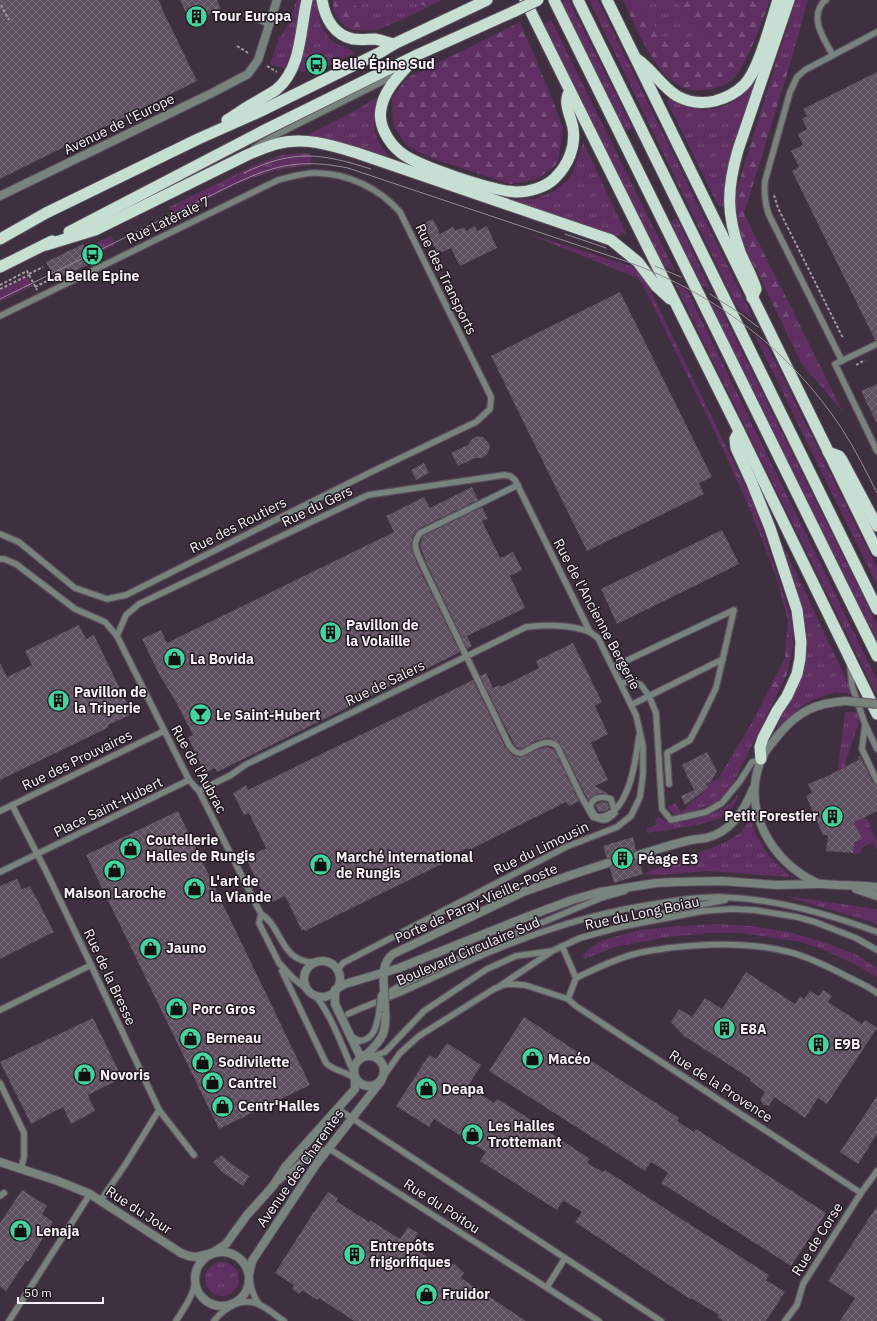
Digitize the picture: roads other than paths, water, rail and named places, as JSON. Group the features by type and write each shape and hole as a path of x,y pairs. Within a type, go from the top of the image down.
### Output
{"highway":[{"path":"198,139 279,88 295,64 307,0"},
{"path":"322,0 328,20 335,29 343,35 353,39 376,39 394,44"},
{"path":"0,239 46,213 198,139 261,111 381,52 394,44 487,0"},
{"path":"525,0 739,431 877,714"},
{"path":"0,267 46,245 263,131 417,55 538,0"},
{"path":"554,0 877,656"},
{"path":"578,0 877,609"},
{"path":"606,0 877,551"},
{"path":"634,57 644,64 669,90 683,99 699,103 709,102 728,96 736,92 745,84 750,76 757,61 778,0"},
{"path":"752,298 756,289 734,234 730,218 729,189 738,150 789,0"},
{"path":"417,55 387,92 380,111 383,128 392,145 408,158 420,163 473,182 508,191 533,190 545,185 555,178 567,161 574,137 566,104 566,97 570,90"},
{"path":"46,245 95,230 247,155 284,142 308,141 328,144 357,153 611,240 638,262 656,286 676,305"},
{"path":"0,230 46,213"},
{"path":"739,431 735,439 736,448 752,482 770,528 797,610 801,642 797,674 788,696 777,711 763,738 760,747 761,759"},
{"path":"828,452 839,456 842,460 877,526"}],"street":[{"path":"270,25 277,0"},
{"name":"Avenue de l'Europe","path":"0,196 248,74 258,60 270,25"},
{"path":"638,855 719,833 733,823 739,816 755,786 761,759 783,730 800,714 814,706 830,702 846,701 877,704"},
{"path":"755,786 756,812 762,830 771,845 779,855 800,874 818,884"},
{"name":"Porte de Paray-Vieille-Poste","path":"366,1056 384,1034 386,1023 382,1010 385,963 392,954 524,892 574,874 608,864"},
{"path":"366,1056 354,1065 354,1076 358,1082 367,1086 377,1084 382,1079 384,1072 382,1063 379,1060 366,1056 359,1054 335,1004 336,990 339,984 339,973 336,967 326,961 315,962 310,965 305,974 306,986 311,993 328,996 336,990 345,984 383,983 399,968 566,902 600,892 676,882 722,881 777,885 818,884 877,887"},
{"path":"844,885 877,896"},
{"name":"Avenue des Charentes","path":"212,1253 226,1244 246,1215 273,1186 286,1166 355,1089 354,1076"},
{"name":"Avenue des Charentes","path":"249,1274 252,1261 315,1166 350,1118 382,1079"},
{"name":"Rue du Jour","path":"0,1162 58,1181 101,1200 181,1253 192,1264 195,1282"},
{"path":"220,1251 236,1255 247,1267 249,1274 249,1284 241,1299 233,1304 221,1306 209,1303 202,1297 197,1290 195,1282 195,1273 199,1265 212,1253 220,1251"},
{"name":"Rue du Jour","path":"181,1253 196,1257 212,1253"}],"lane":[{"path":"826,0 823,2 818,11 817,24 832,54"},
{"path":"247,14 270,25"},
{"path":"842,361 769,215 766,207 764,192 765,181 790,92 797,77 805,70 832,54 877,32"},
{"path":"247,155 255,146 270,138 403,72"},
{"name":"Rue Latérale 7","path":"0,316 278,180 296,175 315,173 334,175 354,180"},
{"name":"Rue des Transports","path":"354,180 379,194 400,212 491,397 490,409"},
{"path":"877,344 836,364 877,451"},
{"name":"Rue des Routiers","path":"0,534 19,542 75,588 107,600 126,595 367,474 476,422 490,409"},
{"name":"Rue du Gers","path":"117,636 126,615 139,604 368,495 504,475 510,476"},
{"name":"Rue de l'Ancienne Bergerie","path":"510,476 518,485 590,632 598,638 621,683 636,715 643,746"},
{"path":"518,485 420,533 415,542 415,548 422,564 509,745 515,752 522,753 547,741 553,742 557,746 582,798 593,817 603,821 609,819 615,813 614,805 611,799 603,796 598,797 594,799 591,804 591,812 597,817 604,818 613,811 617,806 621,802 635,768 640,731"},
{"name":"Rue de l'Aubrac","path":"0,559 4,558 16,564 75,609 105,622 117,636 189,780 199,791 260,914 270,921 285,947 292,954 306,962 315,962"},
{"path":"613,667 734,610 716,688 690,740 667,753 669,784"},
{"name":"Rue de Salers","path":"199,791 231,775 245,765 526,627 565,626 581,628 590,632"},
{"path":"631,705 723,659"},
{"path":"850,660 852,686 865,724 877,749"},
{"path":"621,683 631,681 641,685 649,696 656,713 662,809 671,820 706,812 722,804 740,782 752,762 761,759"},
{"path":"865,724 862,749 877,781"},
{"name":"Rue des Prouvaires","path":"0,811 164,731"},
{"name":"Rue du Limousin","path":"339,973 339,968 343,962 566,848 617,827 631,816 640,797 644,774 643,746"},
{"name":"Place Saint-Hubert","path":"0,872 189,780"},
{"name":"Rue de la Bresse","path":"12,805 91,965 159,1110 194,1155"},
{"path":"365,1006 400,986 488,945 601,898 639,886"},
{"name":"Boulevard Circulaire Sud","path":"348,1014 403,992 513,942 593,915 685,899 720,897 742,899"},
{"path":"620,927 652,916 690,906 724,900 742,899 776,902 807,909 857,924 877,932"},
{"name":"Rue du Long Boiau","path":"366,1056 377,1055 385,1052 424,1011 487,969 516,956 552,951 585,937 620,927 703,912 732,909 754,910 815,922 856,938 877,950"},
{"name":"Rue de l'Aubrac","path":"260,914 259,923 279,963 293,978 318,998 326,1010 354,1076"},
{"path":"494,989 510,984 525,985 568,999 576,978 607,963 637,953 689,946 745,945 790,952 817,962 871,988 877,993"},
{"path":"562,946 576,978"},
{"path":"382,1079 400,1053 419,1036 552,951"},
{"path":"279,963 326,1063 334,1069 354,1076"},
{"path":"0,1010 91,965"},
{"name":"Rue de la Provence","path":"568,999 582,1010 861,1192"},
{"path":"350,1035 356,1040 368,1039 376,1027 382,1010"},
{"path":"0,1083 24,1133 24,1157 20,1169"},
{"name":"Rue du Poitou","path":"338,1109 661,1321"},
{"path":"101,1200 125,1165 159,1110"},
{"path":"273,1186 301,1162 328,1148"},
{"name":"Rue du Poitou","path":"328,1148 599,1321"},
{"name":"Rue de Corse","path":"785,1321 797,1305 802,1284 861,1192 877,1170"},
{"path":"9,1321 90,1194"},
{"path":"547,1287 565,1258"},
{"path":"249,1274 252,1292 260,1305"},
{"path":"176,1321 191,1298 195,1282"},
{"path":"214,1321 223,1310 233,1304 247,1302 253,1302 260,1305 284,1321"}],"tunnel":[{"path":"608,863 638,855"}],"tram line":[{"path":"244,173 261,165 277,160 307,156 337,160 371,169"},
{"path":"0,299 236,183 264,171 290,165 304,164 332,165 348,168 628,262 691,290 721,308 775,350 799,374 821,400 847,437 877,493"},
{"path":"565,234 606,248"},
{"path":"655,266 681,277"},
{"path":"710,294 758,327"}],"place":[{"name":"Tour Europa","path":"197,16"},
{"name":"Belle Épine Sud","path":"316,64"},
{"name":"La Belle Epine","path":"93,254"},
{"name":"Pavillon de la Volaille","path":"331,633"},
{"name":"La Bovida","path":"174,659"},
{"name":"Pavillon de la Triperie","path":"58,700"},
{"name":"Le Saint-Hubert","path":"201,715"},
{"name":"Petit Forestier","path":"833,816"},
{"name":"Coutellerie Halles de Rungis","path":"131,848"},
{"name":"Péage E3","path":"623,859"},
{"name":"Marché international de Rungis","path":"320,865"},
{"name":"Maison Laroche","path":"115,871"},
{"name":"L'art de la Viande","path":"195,889"},
{"name":"Jauno","path":"150,948"},
{"name":"Porc Gros","path":"177,1009"},
{"name":"E8A","path":"724,1029"},
{"name":"Berneau","path":"191,1038"},
{"name":"E9B","path":"818,1044"},
{"name":"Macéo","path":"532,1059"},
{"name":"Sodivilette","path":"202,1062"},
{"name":"Novoris","path":"85,1075"},
{"name":"Cantrel","path":"212,1083"},
{"name":"Deapa","path":"426,1089"},
{"name":"Centr'Halles","path":"223,1106"},
{"name":"Les Halles Trottemant","path":"472,1134"},
{"name":"Lenaja","path":"21,1231"},
{"name":"Entrepôts frigorifiques","path":"355,1254"},
{"name":"Fruidor","path":"427,1294"}]}
